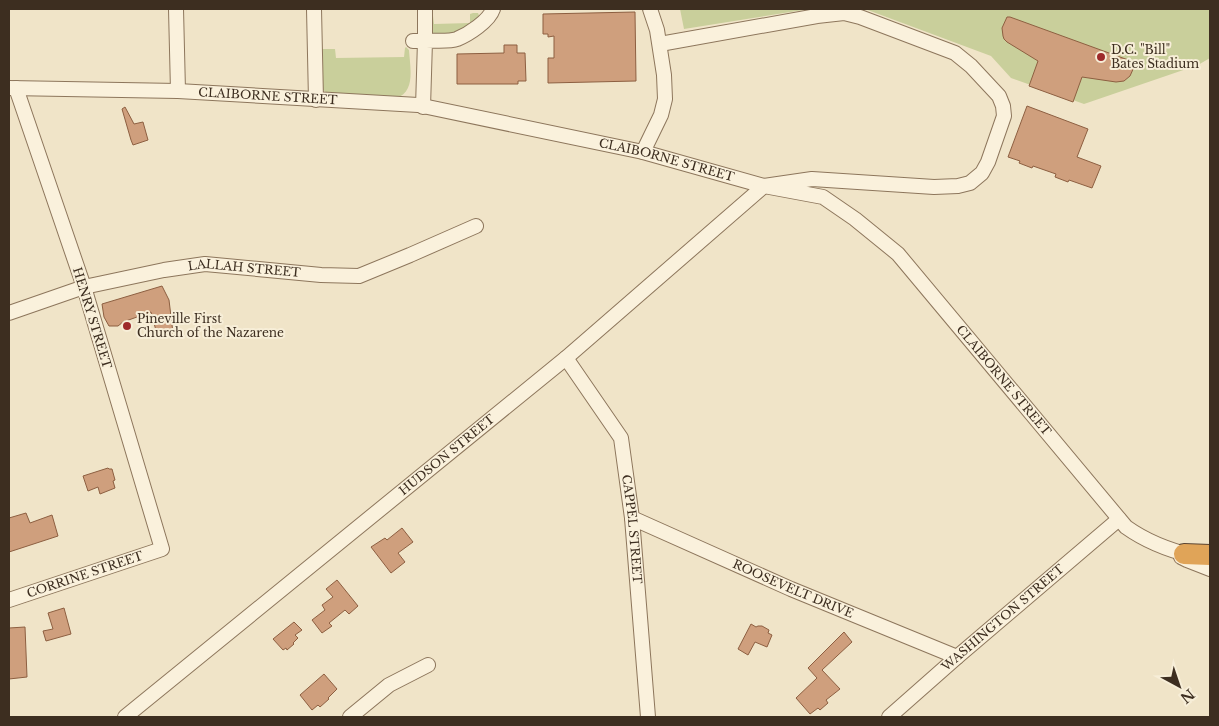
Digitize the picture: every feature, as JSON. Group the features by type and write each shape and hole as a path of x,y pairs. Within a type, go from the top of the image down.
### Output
{"highway":[{"path":"1178,552 1210,555"}],"street":[{"path":"176,9 178,91"},
{"path":"314,9 316,100"},
{"path":"425,9 419,41 425,63"},
{"path":"423,107 425,63 427,57 433,50 486,21 493,9"},
{"path":"643,152 661,115 665,99 660,44 650,9"},
{"path":"660,44 818,12 844,14 860,17 955,53 971,66 999,96 1004,106 1004,116 988,162 982,173 970,183 958,186 934,187 812,179 764,186"},
{"path":"419,41 456,39"},
{"name":"CLAIBORNE STREET","path":"12,88 178,91 418,105 643,152 764,186 823,197 855,219 898,254 1126,527 1161,547 1210,559"},
{"name":"HENRY STREET","path":"12,88 84,287 162,549"},
{"name":"HUDSON STREET","path":"125,717 566,358 764,186"},
{"name":"LALLAH STREET","path":"9,313 84,287 164,270 205,264 321,275 359,276 476,226"},
{"name":"CAPPEL STREET","path":"566,358 622,438 632,518 648,717"},
{"name":"ROOSEVELT DRIVE","path":"632,518 792,589 957,657"},
{"name":"WASHINGTON STREET","path":"889,717 1119,519"},
{"name":"CORRINE STREET","path":"9,600 162,549"},
{"name":"CLAIBORNE STREET","path":"1178,552 1187,560 1210,569"},
{"path":"350,717 389,685 428,665"}],"green space":[{"path":"680,9 803,9 803,10 684,29"},
{"name":"D.C. \"Bill\" Bates Stadium","path":"865,9 1210,9 1210,58 1198,65 1084,104 1011,78 991,56"},
{"path":"478,13 480,18 455,33 429,34 431,14 434,24 470,23 470,14"},
{"path":"406,47 409,50 409,85 402,95 396,98 329,94 321,87 320,50 322,49 335,49 336,58 404,57"}],"building":[{"path":"635,12 636,81 548,83 548,58 554,58 554,36 548,37 548,34 543,34 543,14"},
{"path":"1007,17 1131,61 1134,67 1130,76 1124,81 1116,82 1082,77 1073,102 1029,86 1038,61 1004,39 1002,28"},
{"path":"504,45 517,45 517,53 525,53 526,81 518,81 518,84 457,84 457,54 504,53"},
{"path":"1027,106 1088,129 1077,157 1101,166 1092,188 1069,180 1068,182 1055,177 1056,174 1033,166 1032,168 1008,157"},
{"path":"125,107 134,124 143,122 148,140 133,145 122,109"},
{"path":"162,286 169,300 173,333 158,338 151,312 123,322 118,326 109,326 104,317 102,304"},
{"path":"108,468 112,469 115,488 100,494 98,487 88,491 83,476"},
{"path":"26,513 30,523 52,515 58,536 9,552 9,518"},
{"path":"402,528 413,542 398,553 405,562 391,573 371,547 385,538 387,540"},
{"path":"337,580 358,606 349,614 345,610 329,623 332,626 322,633 312,620 325,610 322,605 333,597 326,589"},
{"path":"64,608 71,634 46,641 43,631 53,629 48,613"},
{"path":"294,622 302,630 295,635 298,638 294,644 287,650 286,648 283,650 273,639"},
{"path":"751,624 756,627 762,626 769,630 768,633 772,635 767,647 755,642 748,655 738,649"},
{"path":"25,627 27,677 9,679 9,628"},
{"path":"844,632 852,642 822,670 840,689 826,700 828,703 820,710 818,708 810,714 796,698 817,678 808,668"},
{"path":"324,674 337,689 320,707 318,705 312,710 300,695"}],"place":[{"name":"D.C. \"Bill\" Bates Stadium","path":"1101,57"},
{"name":"Pineville First Church of the Nazarene","path":"127,326"}]}
